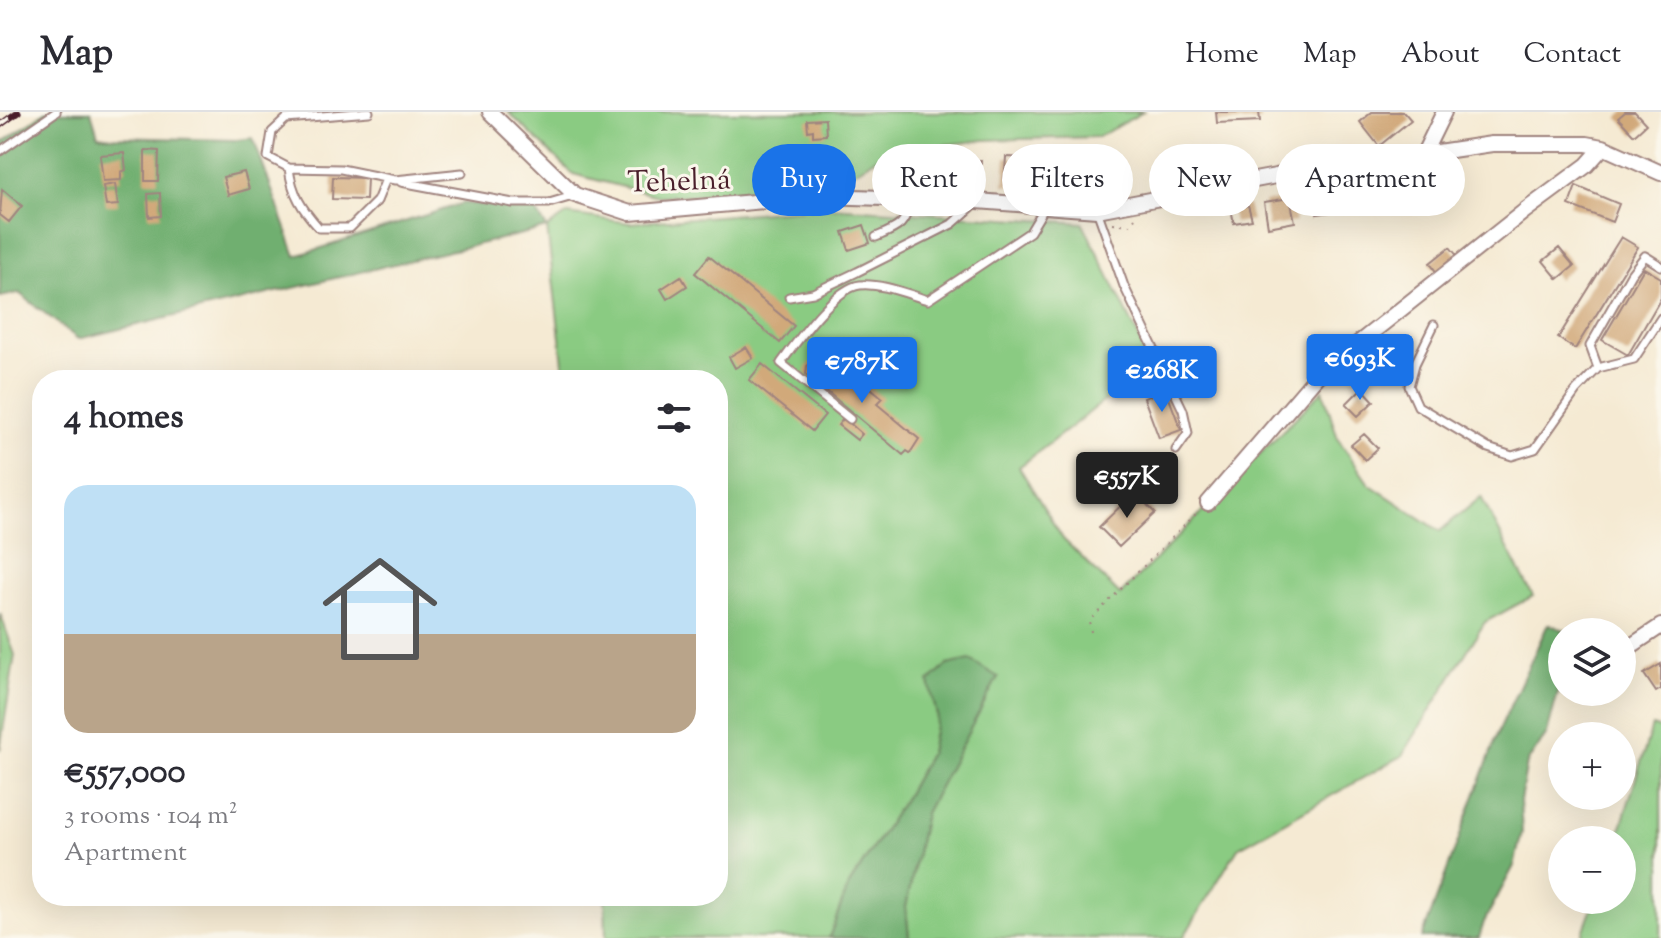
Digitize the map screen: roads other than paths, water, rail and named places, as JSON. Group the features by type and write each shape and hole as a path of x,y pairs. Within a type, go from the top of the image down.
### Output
{"street":[{"name":"Tehelná","path":"490,112 575,195 630,213 822,196 872,198"},
{"path":"1428,144 1444,112"},
{"name":"Tehelná","path":"1465,148 1492,144 1587,144 1603,147 1661,173"},
{"path":"1208,503 1317,376 1587,165 1603,147"},
{"name":"Tehelná","path":"1133,203 1276,176"},
{"path":"1636,643 1661,626"}],"lane":[{"path":"0,151 56,112"},
{"path":"370,112 286,119 272,132 268,157 289,168 341,169 513,203 549,203 575,195"},
{"path":"289,168 291,185 300,208 319,228 350,228 377,201 386,179"},
{"path":"395,180 462,173"},
{"path":"876,237 901,226 908,216"},
{"path":"789,297 813,293 952,224 961,216"},
{"path":"850,419 781,363 804,333 837,298 858,285 888,288 928,300 1030,232 1040,216"},
{"path":"1099,216 1124,286 1183,410 1188,433 1176,450"},
{"path":"1598,368 1590,346 1631,274 1645,256 1661,266"},
{"path":"1434,325 1415,364 1409,386 1418,406 1488,448 1512,456 1535,449 1576,391 1598,368 1634,359 1661,318"}],"railway":[{"path":"0,125 18,112"}]}
